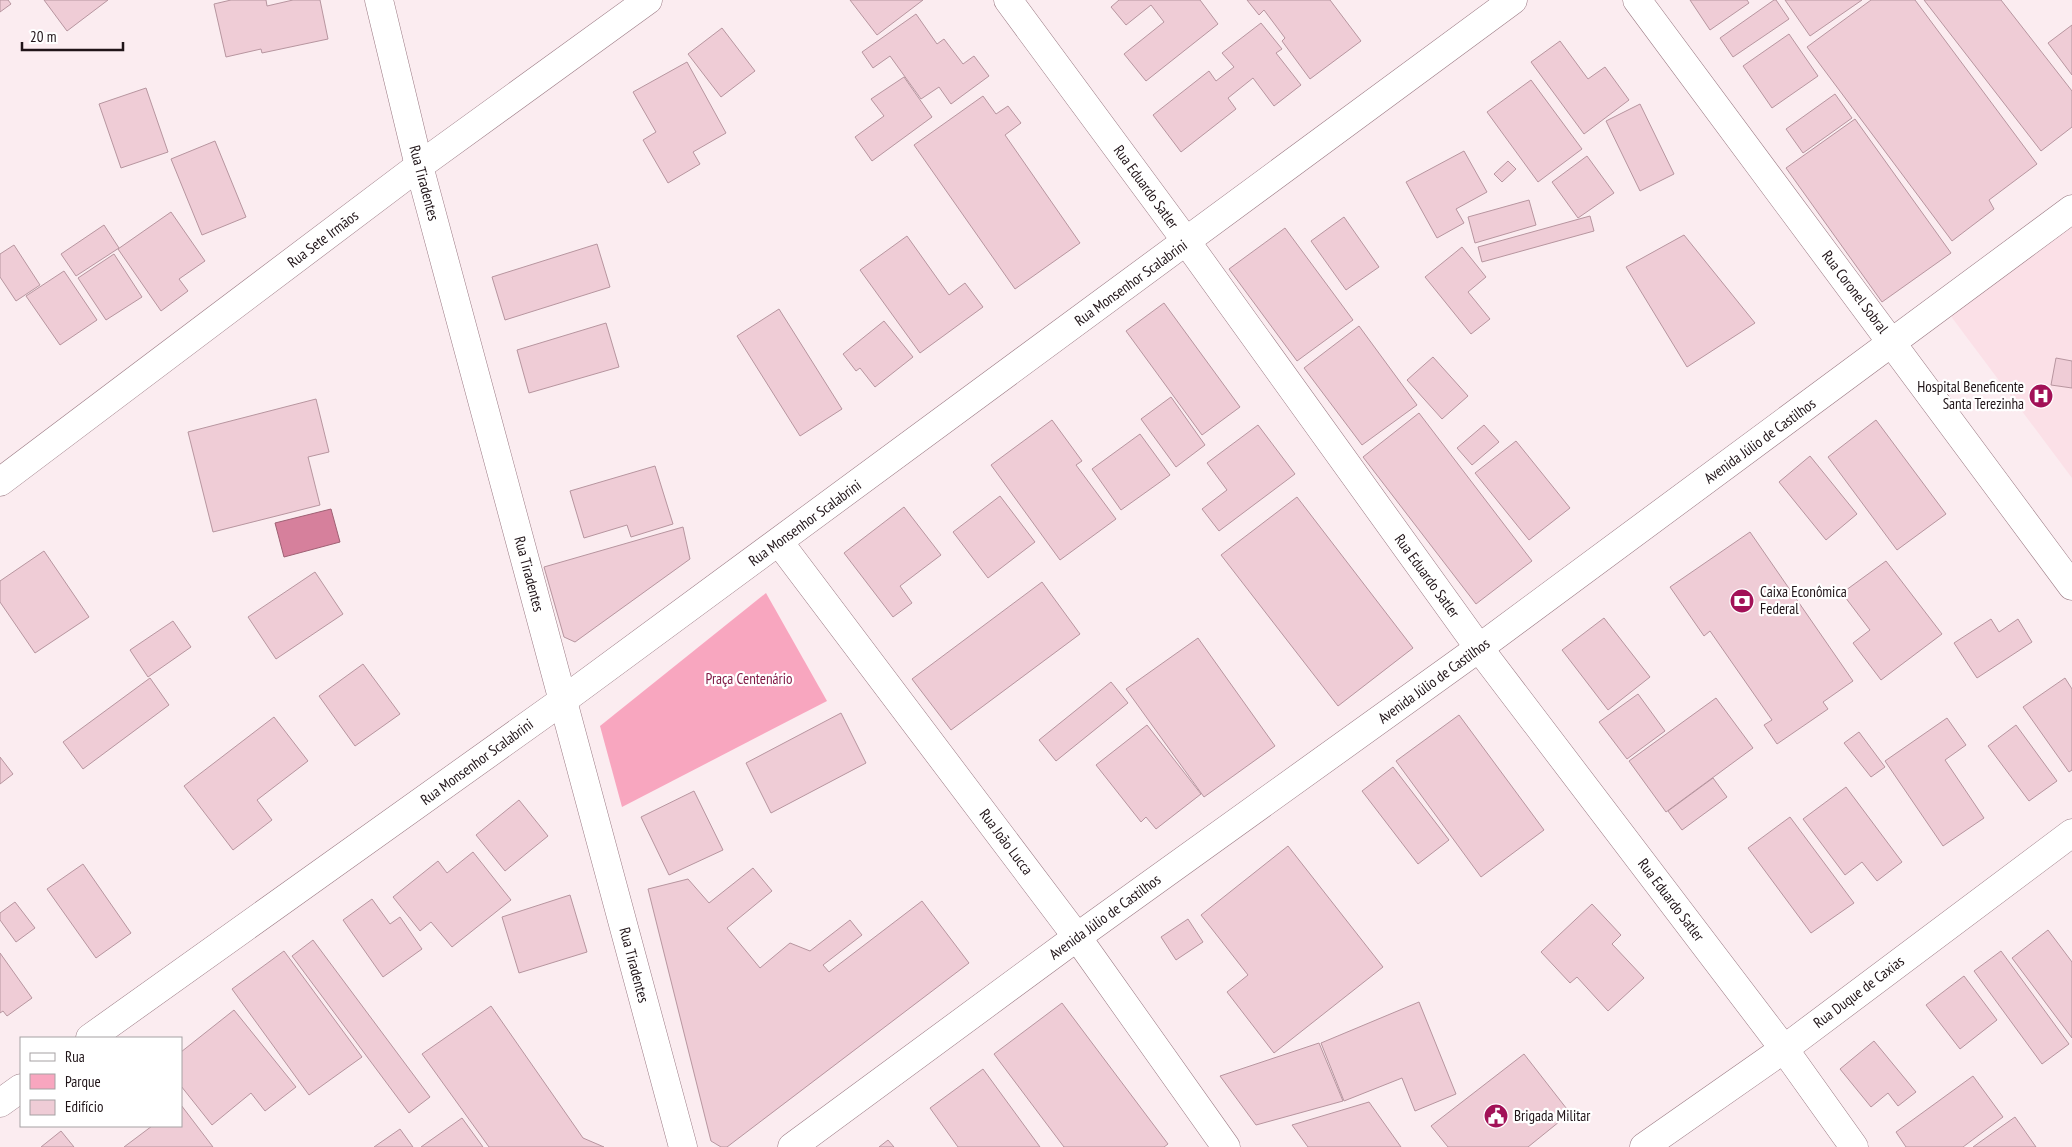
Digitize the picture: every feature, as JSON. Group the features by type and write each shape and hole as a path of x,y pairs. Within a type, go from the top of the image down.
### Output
{"street":[{"name":"Rua Tiradentes","path":"380,0 420,166 682,1147"},
{"name":"Rua Sete Irmãos","path":"0,482 420,166 648,0"},
{"name":"Rua Eduardo Satler","path":"1008,0 1186,242 1479,648 1784,1049 1854,1147"},
{"name":"Rua Monsenhor Scalabrini","path":"91,1037 562,701 1513,0"},
{"name":"Rua Coronel Sobral","path":"1637,0 2072,586"},
{"name":"Avenida Júlio de Castilhos","path":"792,1147 1077,937 1479,648 2072,210"},
{"name":"Rua João Lucca","path":"779,542 1077,937 1226,1147"},
{"name":"Rua Duque de Caxias","path":"1644,1147 1784,1049 2072,832"},
{"path":"0,1103 20,1089"}],"shaded area":[{"name":"Hospital Beneficente Santa Terezinha","path":"2072,224 2072,478 1950,315"},
{"path":"331,509 340,542 284,557 275,523"}],"green space":[{"name":"Praça Centenário","path":"766,593 827,701 622,807 600,726"}],"building":[{"path":"0,0 8,0 11,4 0,12"},
{"path":"44,0 108,0 67,31"},
{"path":"231,0 266,0 267,6 293,0 320,0 328,39 262,53 261,49 226,57 214,4"},
{"path":"850,0 923,0 877,35"},
{"path":"1119,0 1200,0 1218,24 1146,81 1124,54 1164,22 1151,5 1126,25 1111,7"},
{"path":"1247,0 1330,0 1361,41 1310,79 1282,41 1285,38 1264,10 1259,15"},
{"path":"1690,0 1747,0 1749,3 1710,30"},
{"path":"1776,0 1789,19 1733,57 1720,38"},
{"path":"1785,0 1862,0 1810,36"},
{"path":"1871,0 1915,0 2037,164 1989,200 1994,209 1952,241 1807,47"},
{"path":"1924,0 2001,0 2072,91 2072,127 2041,151"},
{"path":"916,14 937,44 944,39 963,64 974,56 989,76 951,104 939,87 921,99 890,56 873,68 862,52"},
{"path":"1261,23 1282,49 1276,53 1301,85 1274,106 1253,78 1228,98 1236,109 1181,152 1153,115 1209,71 1216,81 1234,67 1222,53"},
{"path":"2072,25 2072,75 2048,43"},
{"path":"722,28 755,71 721,97 688,54"},
{"path":"1789,34 1818,76 1772,108 1743,66"},
{"path":"1560,41 1588,79 1605,67 1629,100 1584,134 1531,62"},
{"path":"687,62 726,133 693,152 700,164 668,183 643,140 656,132 633,92"},
{"path":"904,77 932,117 872,161 855,137 884,116 871,99"},
{"path":"1531,80 1582,149 1538,182 1487,112"},
{"path":"146,88 168,152 121,168 99,104"},
{"path":"1835,94 1852,118 1803,153 1786,129"},
{"path":"983,96 996,114 1008,106 1021,123 1005,135 1080,243 1015,289 914,145"},
{"path":"1640,104 1674,174 1640,191 1606,121"},
{"path":"1855,119 1951,253 1882,302 1786,168"},
{"path":"215,141 246,217 202,235 171,159"},
{"path":"1464,151 1487,192 1456,209 1464,223 1437,238 1406,182"},
{"path":"1587,156 1614,193 1578,218 1552,182"},
{"path":"1508,161 1516,169 1502,182 1494,174"},
{"path":"1529,200 1536,225 1475,243 1468,217"},
{"path":"171,212 205,261 179,279 188,291 161,311 118,249"},
{"path":"1590,216 1594,231 1482,262 1478,247"},
{"path":"1344,217 1379,267 1346,290 1311,241"},
{"path":"104,225 119,248 76,276 61,254"},
{"path":"1285,228 1353,320 1297,361 1229,269"},
{"path":"1684,235 1755,323 1687,367 1626,267"},
{"path":"907,236 949,295 965,283 983,307 920,353 860,270"},
{"path":"597,244 610,287 505,320 492,277"},
{"path":"14,245 40,285 16,301 0,277 0,254"},
{"path":"1462,247 1486,277 1468,292 1490,319 1471,334 1425,277"},
{"path":"114,254 142,297 106,320 78,278"},
{"path":"64,271 97,320 60,345 26,296"},
{"path":"1164,303 1240,407 1202,435 1126,331"},
{"path":"779,309 842,409 800,436 737,336"},
{"path":"884,321 913,357 875,387 860,368 856,371 843,354"},
{"path":"606,323 619,367 529,393 517,350"},
{"path":"1359,326 1417,405 1362,445 1304,368"},
{"path":"1433,357 1468,396 1442,419 1407,380"},
{"path":"2056,358 2072,361 2072,388 2051,385"},
{"path":"1171,397 1205,445 1176,467 1141,419"},
{"path":"316,399 329,452 308,457 320,505 213,532 188,432"},
{"path":"1419,413 1532,561 1476,604 1363,457"},
{"path":"1052,420 1082,461 1076,465 1116,519 1060,560 991,465"},
{"path":"1876,420 1946,514 1897,550 1828,457"},
{"path":"1258,425 1295,474 1219,531 1202,509 1227,490 1207,463"},
{"path":"1484,425 1499,442 1472,465 1457,448"},
{"path":"1140,434 1170,475 1121,510 1092,469"},
{"path":"1516,441 1570,508 1529,540 1475,473"},
{"path":"1810,456 1857,514 1826,540 1779,482"},
{"path":"655,466 673,524 631,537 627,525 584,538 570,491"},
{"path":"1000,496 1035,542 988,578 953,532"},
{"path":"1297,497 1413,648 1338,706 1221,555"},
{"path":"904,507 941,555 900,586 912,603 893,617 844,553"},
{"path":"683,527 690,559 575,642 564,637 544,567"},
{"path":"1750,532 1853,681 1823,702 1828,709 1777,744 1764,725 1772,720 1710,631 1704,636 1670,587"},
{"path":"44,551 89,617 35,653 0,602 0,581"},
{"path":"1886,561 1942,634 1881,680 1853,643 1870,630 1842,593"},
{"path":"315,572 343,614 276,659 248,617"},
{"path":"1042,582 1080,634 951,730 912,679"},
{"path":"1604,618 1650,677 1608,710 1562,650"},
{"path":"1991,619 1999,632 2018,619 2032,642 1977,678 1954,643"},
{"path":"173,621 191,647 148,677 130,650"},
{"path":"1198,638 1275,746 1204,797 1126,689"},
{"path":"363,664 400,714 355,746 319,696"},
{"path":"150,678 169,705 83,769 63,742"},
{"path":"2065,678 2072,689 2072,770 2069,772 2023,707"},
{"path":"1111,682 1128,703 1056,761 1039,740"},
{"path":"1638,694 1665,731 1627,759 1599,722"},
{"path":"1716,698 1753,748 1666,812 1629,761"},
{"path":"841,713 866,763 771,813 746,763"},
{"path":"1459,715 1544,830 1481,877 1396,761"},
{"path":"274,717 308,761 257,800 272,820 233,850 184,786"},
{"path":"1947,718 1966,745 1945,760 1984,818 1943,846 1885,761"},
{"path":"1147,725 1201,794 1156,829 1146,817 1141,822 1096,765"},
{"path":"2016,725 2057,781 2029,801 1988,746"},
{"path":"1859,732 1885,767 1871,777 1844,743"},
{"path":"0,757 13,774 0,784"},
{"path":"1393,767 1449,840 1418,864 1362,791"},
{"path":"1713,778 1727,797 1682,830 1668,811"},
{"path":"1846,787 1902,862 1877,881 1862,862 1845,875 1803,819"},
{"path":"694,791 723,850 669,875 641,817"},
{"path":"519,800 548,836 505,871 476,835"},
{"path":"1790,817 1854,903 1811,933 1748,848"},
{"path":"1288,846 1383,967 1274,1053 1227,992 1248,975 1201,915"},
{"path":"473,852 511,900 452,947 431,922 420,931 393,897 438,861 447,873"},
{"path":"83,864 131,933 96,958 47,889"},
{"path":"753,868 772,891 727,928 760,968 790,943 810,951 850,920 862,935 823,965 829,972 922,901 969,963 727,1147 721,1147 711,1141 648,889 688,879 709,903"},
{"path":"570,895 587,952 519,973 502,917"},
{"path":"372,899 390,924 400,917 422,949 383,977 343,920"},
{"path":"15,902 35,928 16,942 0,920 0,913"},
{"path":"1592,904 1621,935 1612,944 1644,978 1608,1011 1577,977 1570,983 1541,952"},
{"path":"1188,919 1203,942 1176,960 1161,937"},
{"path":"2048,930 2072,962 2072,1038 2012,958"},
{"path":"313,940 430,1097 409,1113 292,956"},
{"path":"284,951 362,1057 309,1095 232,989"},
{"path":"2001,951 2069,1044 2042,1064 1974,971"},
{"path":"0,953 32,998 7,1016 3,1011 0,1013"},
{"path":"1964,976 1997,1020 1960,1049 1926,1005"},
{"path":"1419,1002 1456,1094 1415,1111 1402,1078 1344,1101 1321,1043"},
{"path":"1062,1003 1168,1144 1164,1147 1064,1147 994,1054"},
{"path":"491,1006 583,1138 604,1147 489,1147 422,1054"},
{"path":"234,1010 296,1087 265,1111 251,1093 212,1125 182,1087 182,1051"},
{"path":"1874,1041 1916,1092 1898,1106 1888,1093 1871,1107 1840,1069"},
{"path":"1319,1043 1343,1101 1256,1125 1220,1076"},
{"path":"1524,1054 1570,1113 1528,1147 1448,1147 1431,1126"},
{"path":"983,1069 1040,1147 958,1147 930,1108"},
{"path":"1973,1076 2003,1117 1963,1147 1906,1147 1896,1132"},
{"path":"1369,1102 1401,1147 1308,1147 1292,1125"},
{"path":"182,1106 213,1147 124,1147 151,1127 182,1127"},
{"path":"2015,1117 2036,1147 1973,1147"},
{"path":"462,1118 483,1147 421,1147"},
{"path":"400,1129 413,1147 374,1147"},
{"path":"61,1131 74,1147 41,1147"},
{"path":"888,1140 894,1147 879,1147"}],"place":[{"name":"Hospital Beneficente Santa Terezinha","path":"2041,396"},
{"name":"Caixa Econômica Federal","path":"1742,601"},
{"name":"Brigada Militar","path":"1496,1116"}]}
